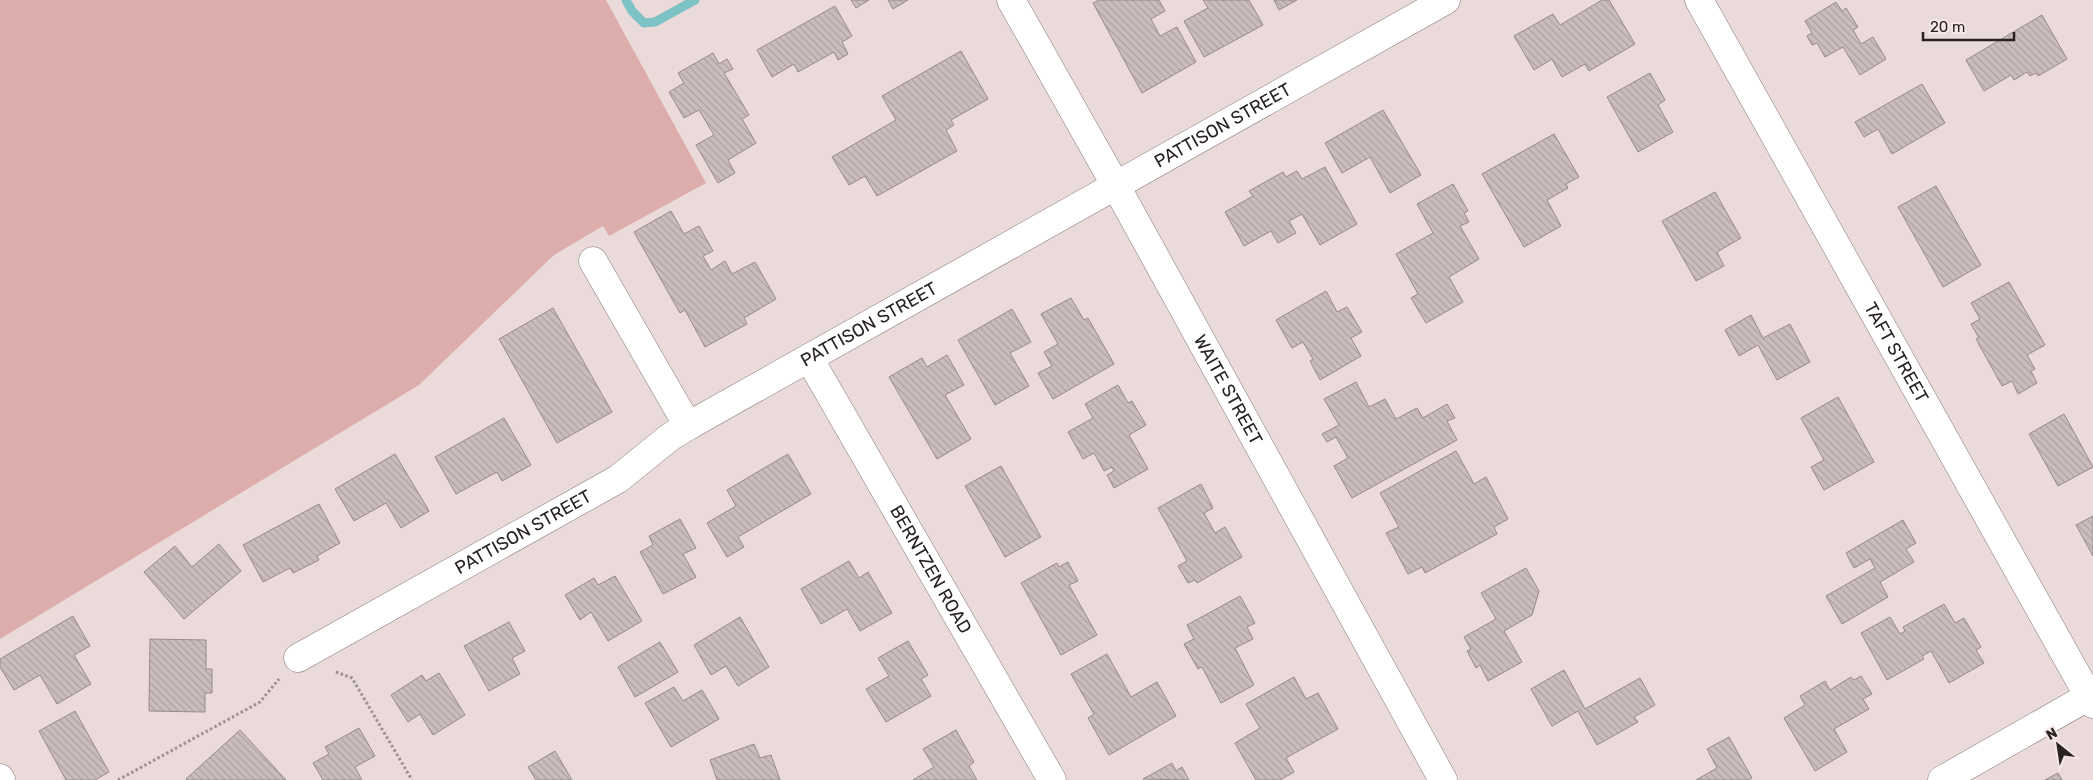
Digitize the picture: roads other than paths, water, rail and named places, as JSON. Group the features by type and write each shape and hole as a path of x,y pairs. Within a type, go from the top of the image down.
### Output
{"street":[{"name":"WAITE STREET","path":"1011,0 1116,186 1443,780"},
{"name":"PATTISON STREET","path":"298,658 618,479 670,437 688,426 1446,0"},
{"name":"TAFT STREET","path":"1699,0 2092,698"},
{"path":"593,261 688,426"},
{"name":"BERNTZEN ROAD","path":"809,358 1052,780"},
{"path":"1942,780 2092,698"}],"waterway":[{"path":"626,0 632,11 644,23 655,22 695,0"}]}
